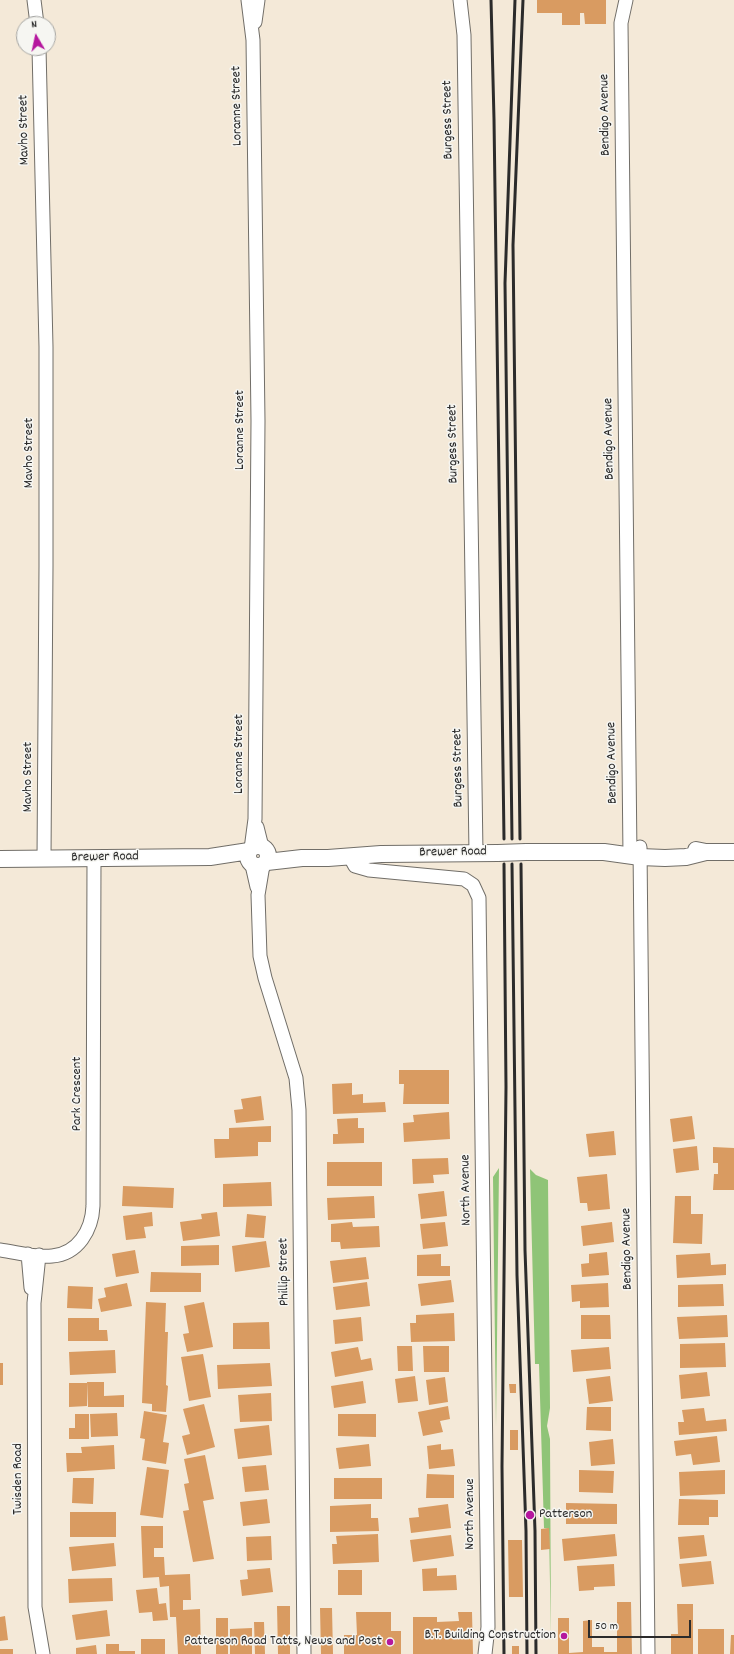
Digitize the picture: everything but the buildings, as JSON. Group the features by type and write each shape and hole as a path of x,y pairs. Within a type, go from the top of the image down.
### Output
{"street":[{"path":"34,0 36,16"},
{"path":"42,16 44,0"},
{"name":"Loranne Street","path":"248,0 253,40 258,413 255,819 257,856"},
{"name":"Loranne Street","path":"253,40 258,0"},
{"name":"Burgess Street","path":"460,0 464,35 476,853"},
{"name":"Burgess Street","path":"464,35 467,0"},
{"name":"Bendigo Avenue","path":"616,0 621,23 648,1653"},
{"name":"Bendigo Avenue","path":"621,23 626,0"},
{"name":"Mavho Street","path":"39,56 46,347 44,859"},
{"name":"Brewer Road","path":"0,859 257,856 302,858 350,857 381,854 526,852 635,852 686,857 706,852 734,852"},
{"name":"Phillip Street","path":"257,856 260,956 264,978 294,1070 298,1088 304,1654"},
{"name":"North Avenue","path":"350,857 355,866 369,870 464,879 473,885 479,898 488,1627 485,1654"},
{"name":"Park Crescent","path":"0,1250 53,1256 70,1250 85,1236 89,1229 93,1214 94,858"},
{"name":"Twisden Road","path":"34,1255 35,1607 43,1654"},
{"name":"North Avenue","path":"488,1627 492,1654"}],"green space":[{"path":"499,1168 496,1427 493,1177"},
{"path":"530,1169 536,1175 548,1180 550,1408 547,1426 550,1439 551,1638 549,1529 544,1528 539,1364 535,1364"}],"railway":[{"path":"491,0 504,839"},
{"path":"512,839 505,283 515,0"},
{"path":"520,839 513,245 523,0"},
{"path":"504,864 506,1087 502,1466 504,1654"},
{"path":"512,864 517,1275 526,1531 527,1654"},
{"path":"521,864 525,1250 535,1531 536,1654"}],"place":[{"name":"Patterson","path":"530,1515"},
{"name":"B.T. Building Construction","path":"564,1636"},
{"name":"Patterson Road Tatts, News and Post","path":"390,1642"}]}
